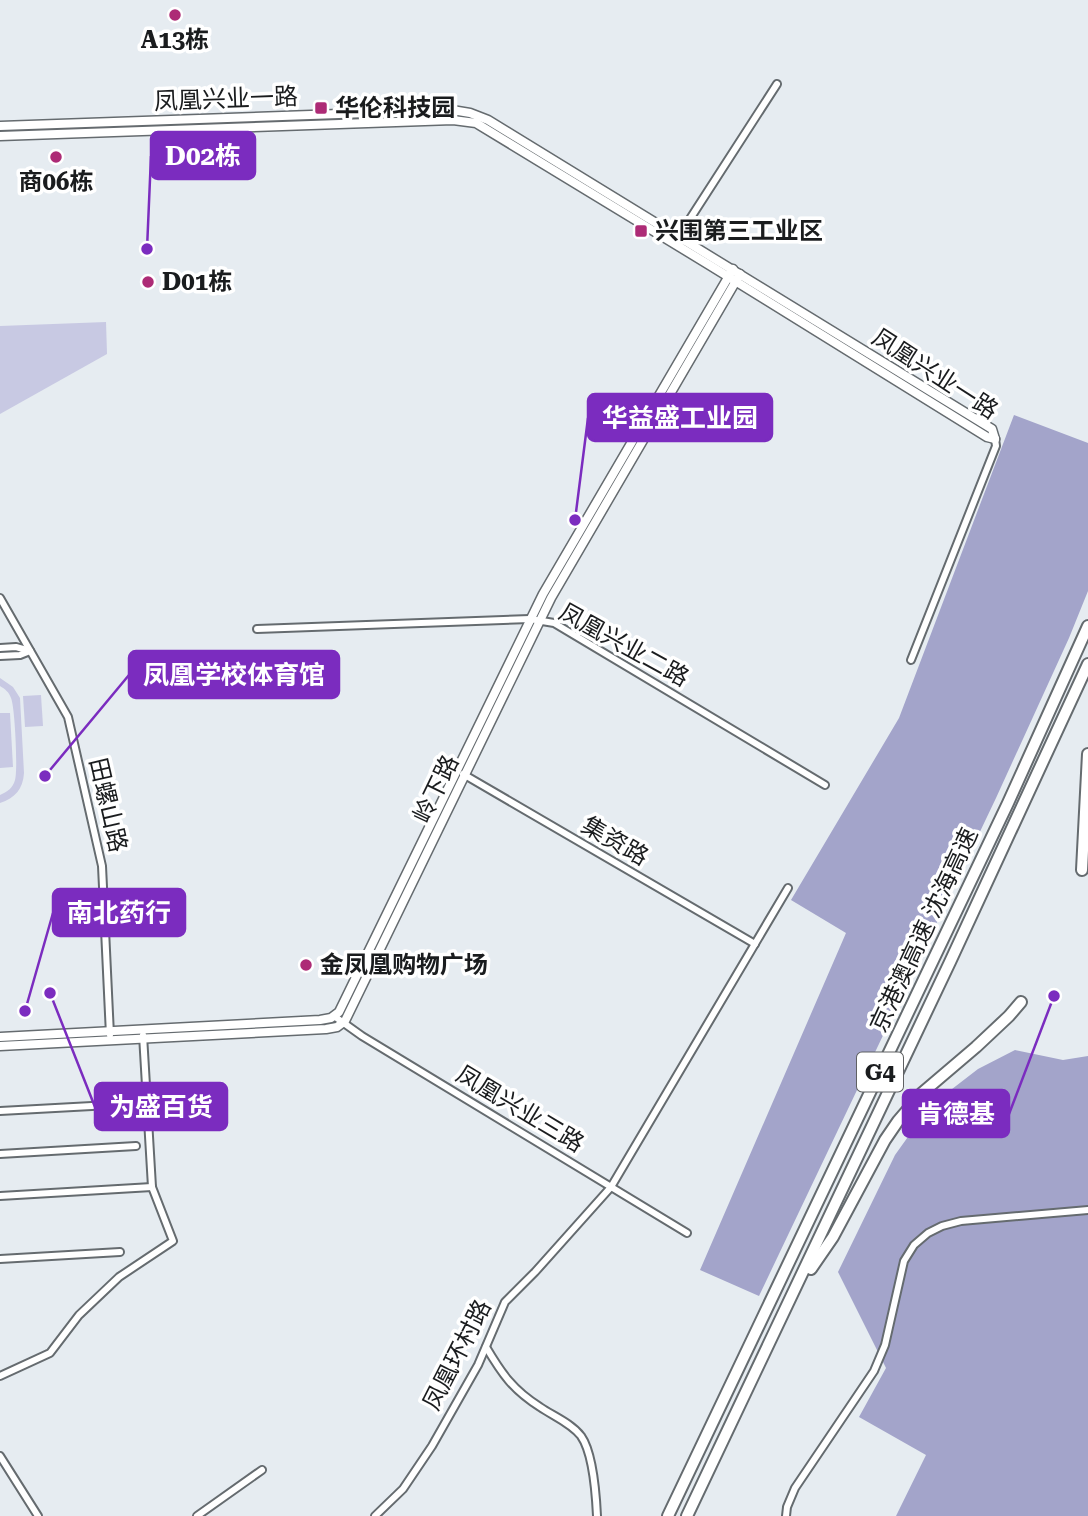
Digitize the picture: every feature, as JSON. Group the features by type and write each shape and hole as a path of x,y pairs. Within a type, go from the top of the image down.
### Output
{"highway":[{"name":"京港澳高速 沈海高速","path":"668,1516 1002,815 1088,626"},
{"name":"京港澳高速 沈海高速","path":"687,1516 1088,664"},
{"path":"1082,870 1088,754"},
{"path":"791,1297 833,1237 898,1121 922,1093 985,1039 1021,1002"}],"street":[{"path":"676,240 777,84"},
{"name":"凤凰兴业一路","path":"0,126 463,111 488,120 676,240"},
{"name":"凤凰兴业一路","path":"0,136 466,121 484,127 992,429 995,439"},
{"name":"岭下路","path":"334,1016 339,1012 461,772 535,620 551,598 734,275"},
{"path":"911,660 996,446 995,439"},
{"name":"田螺山路","path":"0,597 68,717 103,866 110,1036"},
{"name":"凤凰兴业二路","path":"257,629 535,620 561,626 825,785"},
{"path":"0,648 16,647 30,651"},
{"path":"0,656 20,655 30,651"},
{"name":"岭下路","path":"343,1023 360,993 461,772"},
{"name":"集资路","path":"461,772 755,944"},
{"name":"凤凰环村路","path":"375,1516 402,1489 432,1446 478,1365 505,1302 611,1186 788,888"},
{"path":"0,1046 320,1020 334,1016"},
{"name":"凤凰兴业三路","path":"334,1016 687,1233"},
{"path":"143,1034 322,1029 334,1028 343,1023"},
{"path":"0,1376 50,1353 79,1315 119,1277 173,1241 152,1187 143,1034"},
{"path":"0,1037 110,1036"},
{"path":"0,1111 147,1103"},
{"path":"0,1154 136,1146"},
{"path":"0,1196 152,1187"},
{"path":"786,1516 795,1488 874,1371 885,1345 904,1261 914,1245 942,1226 961,1222 1088,1210"},
{"path":"0,1259 120,1252"},
{"path":"486,1347 500,1371 514,1387 538,1406 571,1426 583,1439 594,1482 597,1516"},
{"path":"0,1456 38,1516"},
{"path":"197,1516 262,1469"}],"shaded area":[{"path":"106,322 107,354 0,414 0,326"},
{"path":"1014,415 1088,443 1088,591 996,798 759,1296 700,1270 846,933 791,900 899,718"},
{"path":"0,678 13,687 20,698 24,773 17,792 0,803 0,795 14,783 16,765 12,704 9,694 0,686"},
{"path":"41,695 43,726 25,727 23,696"},
{"path":"0,713 10,713 13,767 0,768"},
{"path":"1015,1050 1063,1060 1088,1056 1088,1516 896,1516 926,1455 859,1417 886,1368 838,1272 895,1155 930,1106 978,1069"}],"place":[{"name":"A13栋","path":"175,15"},
{"name":"华伦科技园","path":"321,108"},
{"name":"商06栋","path":"56,157"},
{"name":"兴围第三工业区","path":"641,231"},
{"name":"D02栋","path":"147,249"},
{"name":"D01栋","path":"148,282"},
{"name":"华益盛工业园","path":"575,520"},
{"name":"凤凰学校体育馆","path":"45,776"},
{"name":"金凤凰购物广场","path":"306,965"},
{"name":"为盛百货","path":"50,993"},
{"name":"肯德基","path":"1054,996"},
{"name":"南北药行","path":"25,1011"}]}
